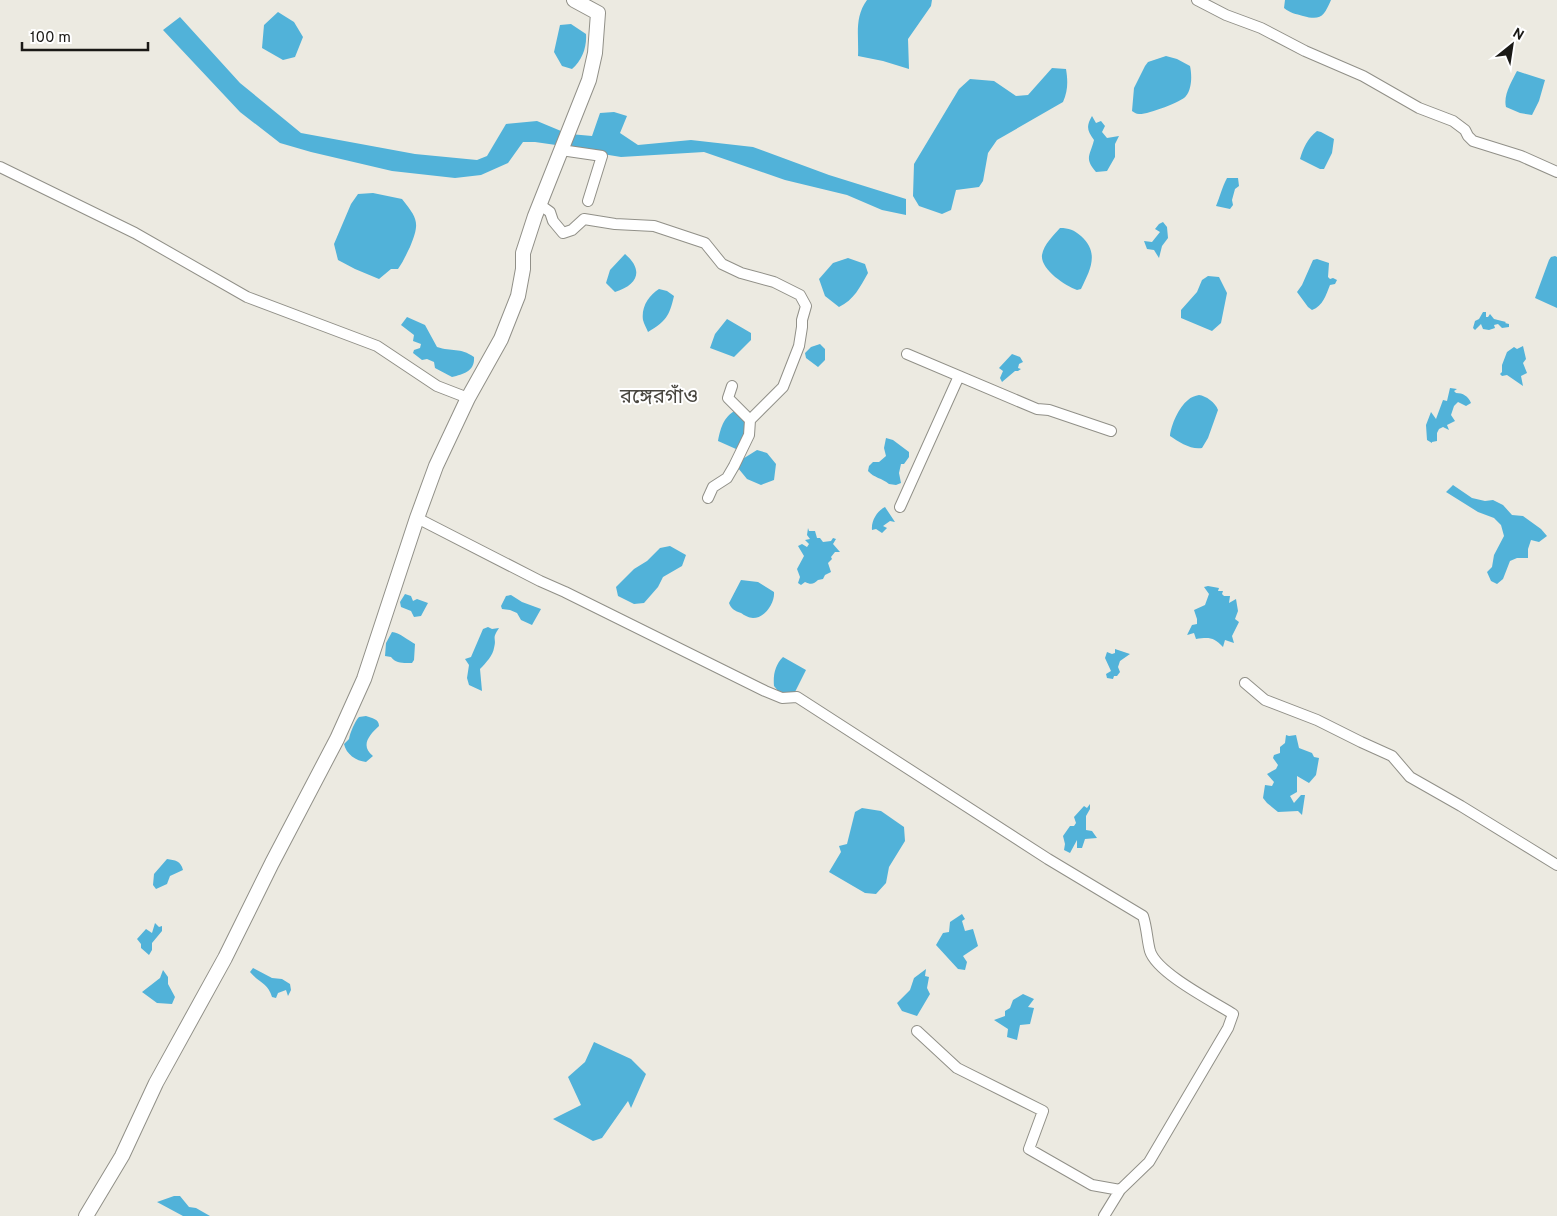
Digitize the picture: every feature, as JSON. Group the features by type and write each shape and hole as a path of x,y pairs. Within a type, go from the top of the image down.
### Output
{"street":[{"path":"86,1216 122,1156 156,1083 226,958 272,863 337,740 364,679 416,518 436,466 468,398 501,340 518,296 523,269 523,253 538,207 588,80 595,53 598,13 574,0"},
{"path":"1196,0 1363,76 1419,108 1453,121 1465,130 1473,141 1521,156 1557,172"},
{"path":"561,150 602,156 588,201"},
{"path":"0,167 135,234 247,297 377,346 437,386 468,398"},
{"path":"538,207 543,207 550,212 553,221 563,233 572,230 584,219 615,224 654,226 705,243 722,264 741,273 774,282 800,295 806,306 802,320 799,346 783,387 750,420 749,435 734,466 727,478 713,487 708,498"},
{"path":"907,354 1037,409 1049,410 1111,431"},
{"path":"900,508 959,376"},
{"path":"732,386 728,398 750,420"},
{"path":"416,518 765,691 782,698 798,697 1048,859 1143,916 1150,952 1168,974 1233,1014 1233,1017 1149,1162 1120,1190 1104,1216"},
{"path":"1245,683 1265,700 1317,720 1392,756 1410,777 1557,864"},
{"path":"917,1031 957,1068 1043,1110 1029,1149 1092,1185 1120,1190"}],"water":[{"path":"867,0 932,0 931,6 908,39 909,69 858,56 860,13"},
{"path":"1285,0 1331,0 1324,13 1314,18 1286,10 1284,8"},
{"path":"278,12 294,22 303,37 295,57 283,60 262,48 264,25"},
{"path":"180,17 240,83 301,133 415,154 477,160 487,156 506,124 537,121 561,131 556,145 523,142 508,163 481,175 455,178 392,171 280,143 240,112 163,30"},
{"path":"571,24 586,34 586,44 583,53 579,62 572,69 562,66 554,52 560,25"},
{"path":"1166,56 1190,66 1191,82 1188,93 1183,99 1164,108 1143,114 1135,113 1132,111 1134,88 1145,66 1148,62"},
{"path":"1052,68 1066,69 1067,86 1063,102 997,140 988,153 983,181 979,187 956,190 951,210 942,214 919,206 913,196 914,164 959,89 970,79 994,81 1016,96 1028,95"},
{"path":"1517,71 1545,80 1539,101 1532,115 1520,113 1506,107 1507,93"},
{"path":"614,112 627,116 620,133 638,145 691,140 753,147 829,175 906,199 906,215 882,210 847,195 785,180 704,152 621,157 566,148 570,134 592,136 600,113"},
{"path":"1092,116 1096,123 1101,121 1105,126 1102,132 1107,138 1119,136 1115,144 1115,157 1107,171 1096,172 1089,160 1094,140 1088,128"},
{"path":"1317,131 1334,139 1332,153 1324,169 1320,169 1300,159 1306,144"},
{"path":"1227,178 1238,178 1239,186 1235,189 1232,200 1233,205 1230,209 1216,206"},
{"path":"373,193 402,199 416,222 413,239 400,266 398,269 391,269 379,279 338,260 334,244 351,204 358,194"},
{"path":"1163,222 1167,227 1168,238 1162,246 1159,258 1154,250 1147,249 1144,241 1152,242 1160,232 1155,229"},
{"path":"1060,228 1076,232 1087,242 1090,249 1092,262 1081,289 1077,290 1060,281 1049,271 1042,260 1045,247"},
{"path":"625,254 635,266 636,276 629,285 615,292 606,283 610,270"},
{"path":"1555,256 1557,257 1557,308 1535,298 1549,260"},
{"path":"848,258 865,264 868,273 853,297 839,307 825,296 819,279 833,263"},
{"path":"1317,259 1329,263 1328,277 1337,280 1335,284 1330,285 1321,303 1312,310 1297,292 1313,260"},
{"path":"1208,276 1219,277 1227,293 1221,323 1212,331 1181,318 1181,310 1197,292 1202,280"},
{"path":"659,289 667,291 674,296 666,318 648,332 643,320 643,311 649,298"},
{"path":"1483,312 1486,312 1486,317 1490,314 1494,319 1506,322 1509,324 1509,327 1502,328 1498,324 1494,325 1495,328 1489,330 1483,329 1481,324 1475,330 1473,328 1475,321 1479,319"},
{"path":"407,317 425,325 437,347 464,352 474,357 471,369 452,377 435,368 434,362 427,359 422,360 413,353 414,350 420,348 421,344 413,341 414,335 401,325"},
{"path":"727,319 751,333 751,340 734,357 710,348 715,334"},
{"path":"820,344 825,349 825,360 818,367 806,358 805,353 811,347"},
{"path":"1523,346 1526,359 1523,363 1527,373 1521,376 1523,386 1507,375 1502,376 1500,374 1507,352 1514,347 1517,349"},
{"path":"1012,354 1020,357 1023,362 1019,364 1018,368 1021,369 1015,371 1002,382 1000,378 1003,371 999,368"},
{"path":"1450,388 1457,389 1454,391 1465,395 1471,403 1466,406 1458,402 1454,406 1451,415 1455,421 1447,425 1449,430 1443,427 1439,429 1437,441 1432,443 1427,440 1426,425 1431,412 1436,419 1443,400 1447,401"},
{"path":"1199,395 1210,400 1218,410 1208,438 1202,448 1194,448 1170,436 1174,422 1182,407 1190,398"},
{"path":"738,409 750,420 746,442 736,449 718,441 724,422 729,415"},
{"path":"886,438 893,440 909,452 909,457 904,464 901,464 899,473 901,483 896,485 889,484 868,471 869,466 873,462 879,462 886,456 884,448"},
{"path":"757,450 767,453 776,464 774,480 761,485 747,479 738,468 741,460"},
{"path":"1453,485 1472,498 1485,501 1493,500 1503,505 1512,515 1523,516 1541,529 1547,536 1539,542 1531,540 1528,558 1517,558 1510,561 1503,579 1497,584 1491,581 1487,572 1492,567 1494,555 1504,536 1501,525 1494,518 1478,512 1446,492"},
{"path":"885,507 895,522 890,521 883,526 887,528 882,533 876,529 872,530 872,523 875,517"},
{"path":"808,528 809,531 815,531 817,538 820,538 823,542 831,541 833,538 836,539 833,544 840,552 835,552 831,557 832,559 828,563 831,572 825,575 823,579 812,584 805,582 801,585 798,583 800,577 797,569 804,556 798,546 802,544 807,547 809,544 805,540 810,539 807,535"},
{"path":"670,546 686,555 682,566 663,577 658,587 644,603 634,604 618,596 616,587 634,569 647,561 660,548"},
{"path":"741,580 758,582 774,592 773,601 765,613 750,618 732,608 729,603"},
{"path":"1204,587 1219,588 1218,591 1223,591 1222,594 1224,596 1230,596 1229,603 1236,599 1238,611 1235,619 1239,622 1232,636 1234,643 1225,640 1223,647 1211,638 1196,639 1194,633 1187,635 1192,625 1197,624 1194,610 1205,605 1209,594"},
{"path":"405,594 411,596 413,601 417,599 428,603 421,616 414,617 411,611 401,607 400,602"},
{"path":"511,595 522,602 541,609 532,625 521,620 517,613 502,609 501,606 506,596"},
{"path":"488,627 492,629 499,628 492,653 480,669 482,691 469,685 467,678 469,665 465,659 471,657 483,629"},
{"path":"392,632 401,635 415,644 414,660 412,663 398,662 391,657 385,656 386,643"},
{"path":"1115,649 1130,654 1120,661 1118,667 1120,672 1117,676 1114,676 1113,679 1107,678 1106,674 1111,671 1105,658 1107,652 1115,653"},
{"path":"783,657 806,670 792,698 779,692 774,686 775,670"},
{"path":"366,716 376,720 379,726 367,741 367,748 373,756 366,762 352,756 344,744 349,739 357,719"},
{"path":"1286,735 1296,735 1299,748 1319,758 1316,775 1309,783 1297,776 1297,792 1290,796 1294,803 1301,795 1305,795 1302,815 1298,811 1278,812 1263,798 1265,785 1272,786 1274,782 1267,774 1276,769 1278,765 1273,758 1274,755 1280,753 1280,747 1285,743"},
{"path":"1090,804 1090,809 1086,816 1086,830 1092,831 1097,838 1085,839 1082,848 1077,848 1077,840 1070,853 1064,850 1063,836 1070,826 1074,826 1076,823 1074,817 1084,806 1087,808"},
{"path":"862,808 881,811 904,827 905,841 889,867 886,883 876,894 865,893 829,872 841,852 839,846 847,844 855,812"},
{"path":"167,859 177,861 183,870 170,876 167,884 156,889 153,885 154,874"},
{"path":"962,914 965,919 962,921 965,931 973,929 978,946 963,956 967,962 965,970 958,969 936,945 943,933 949,932 950,922"},
{"path":"155,923 159,927 162,926 162,931 152,943 152,950 149,955 141,948 141,944 137,939 146,929 152,933"},
{"path":"253,968 272,978 282,979 290,984 291,990 288,996 286,990 278,993 276,998 272,997 266,986 250,972"},
{"path":"926,969 925,976 929,977 927,988 930,994 917,1016 902,1011 897,1003 910,990 914,978"},
{"path":"163,970 168,977 168,984 175,997 172,1004 157,1003 142,992 160,978"},
{"path":"1023,994 1034,999 1028,1007 1034,1008 1030,1024 1020,1025 1017,1040 1007,1037 1008,1029 994,1020 1005,1016 1005,1011 1010,1008 1013,1000"},
{"path":"594,1042 631,1059 646,1074 631,1108 628,1101 602,1138 593,1141 553,1119 581,1105 568,1077 585,1062"},
{"path":"174,1196 180,1196 189,1207 196,1208 210,1216 183,1216 157,1202"}],"district":[{"name":"রঙ্গেরগাঁও","path":"659,396"}]}
